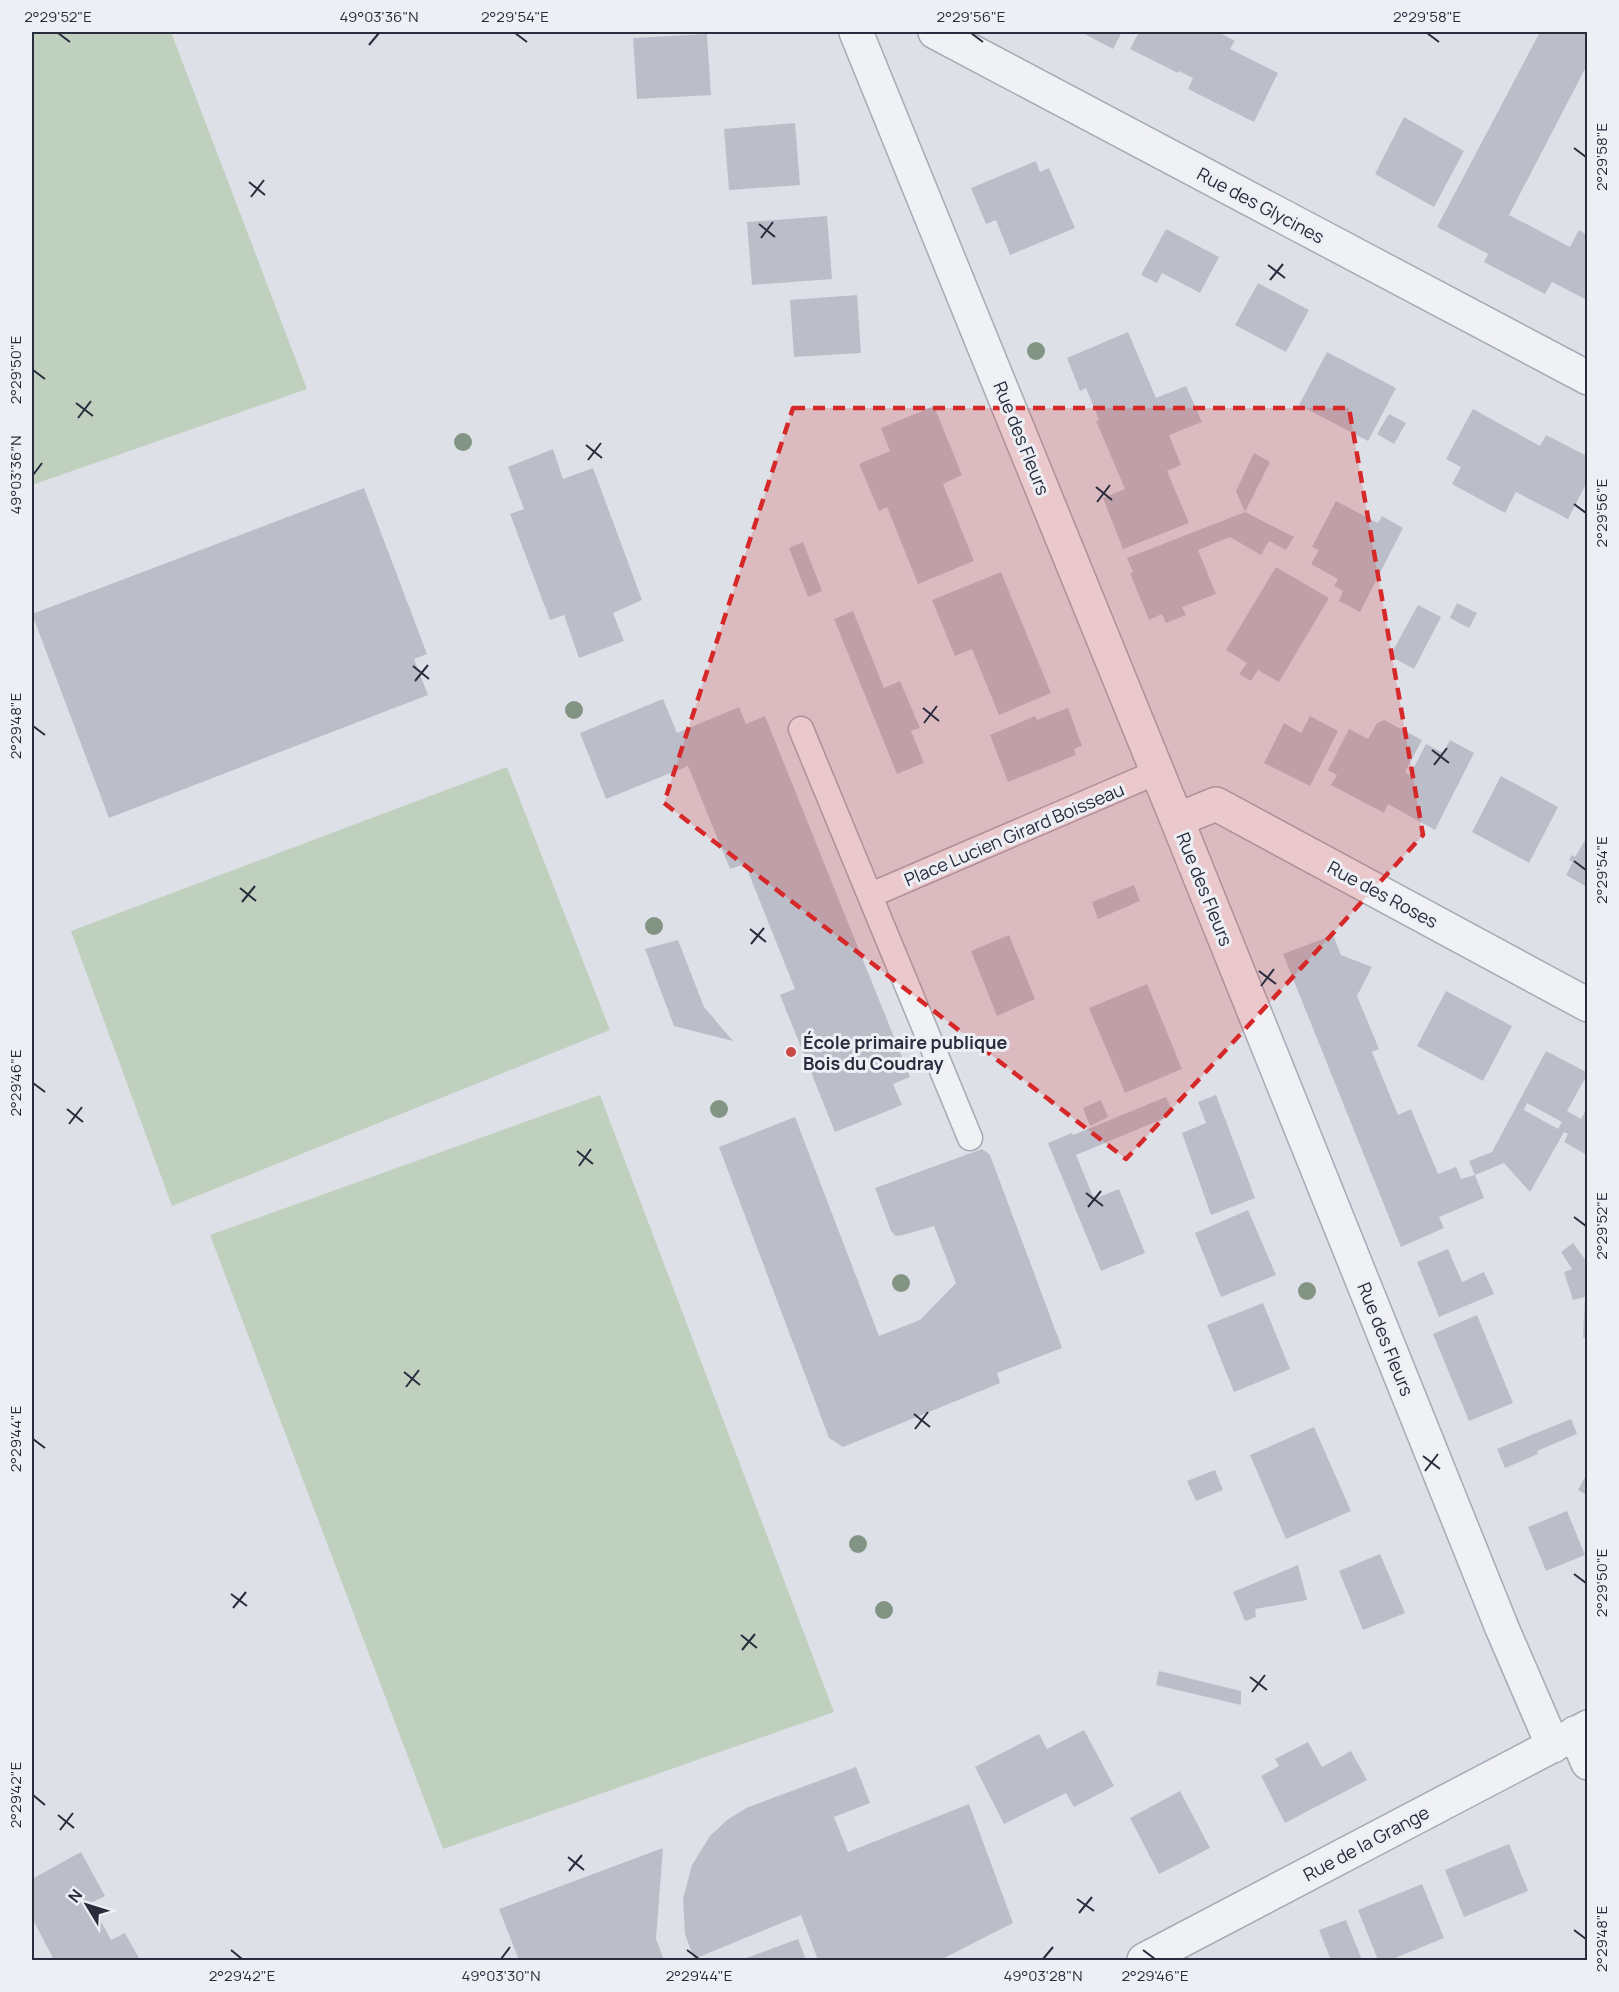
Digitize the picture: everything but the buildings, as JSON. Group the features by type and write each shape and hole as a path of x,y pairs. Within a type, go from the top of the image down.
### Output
{"street":[{"name":"Rue des Fleurs","path":"856,32 1177,820 1502,1628 1576,1742"},
{"name":"Rue des Glycines","path":"935,32 1587,378"},
{"name":"Rue des Roses","path":"1177,820 1216,804 1587,1005"},
{"name":"Rue de la Grange","path":"1144,1960 1576,1742"}],"lane":[{"path":"801,729 970,1138"},
{"name":"Place Lucien Girard Boisseau","path":"871,895 1157,772"}],"highlighted area":[{"path":"793,408 1349,408 1423,835 1126,1159 664,803"}],"green space":[{"path":"32,32 171,32 307,389 32,485"},
{"path":"507,767 610,1030 172,1206 71,931"},
{"path":"600,1095 834,1712 443,1849 210,1235"}],"place":[{"name":"École primaire publique Bois du Coudray","path":"791,1052"}]}
